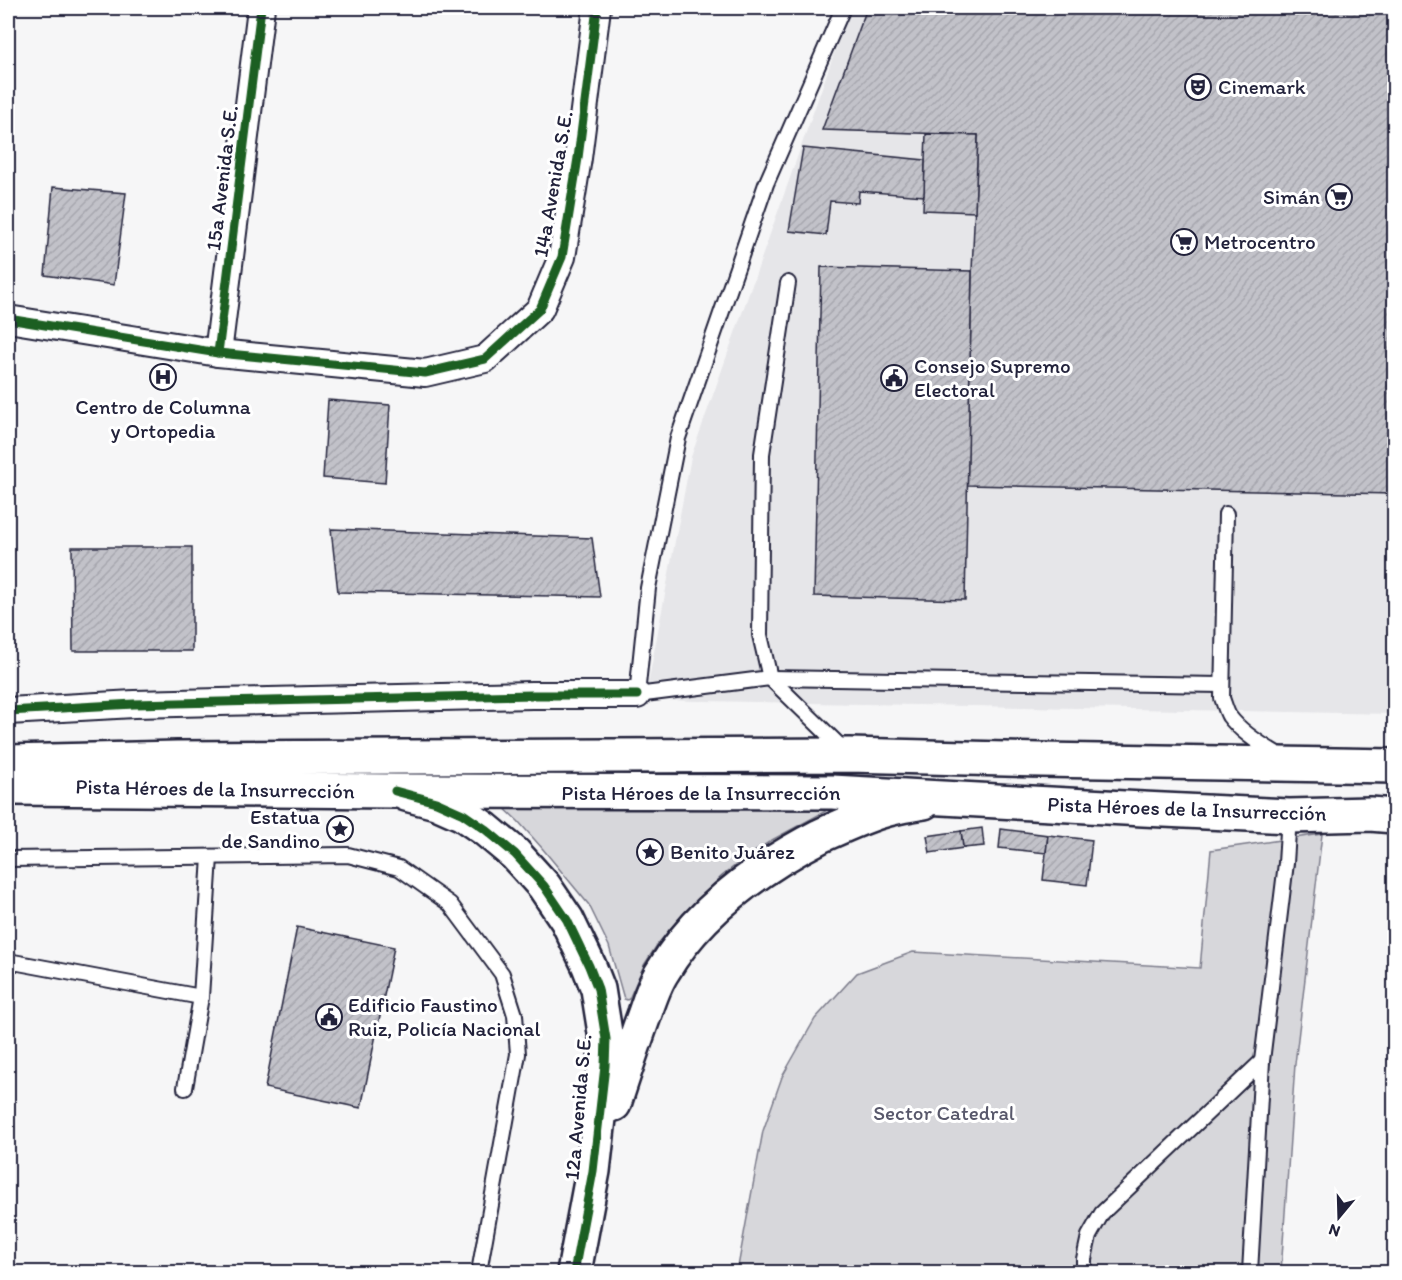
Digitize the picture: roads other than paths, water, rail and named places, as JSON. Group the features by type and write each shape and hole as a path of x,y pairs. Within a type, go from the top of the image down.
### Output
{"main road":[{"name":"Pista Héroes de la Insurrección","path":"8,762 177,758 849,755 1395,766"},
{"path":"8,775 34,779 58,788"},
{"name":"Pista Héroes de la Insurrección","path":"8,788 832,792 1289,816 1370,814 1395,816"},
{"name":"12a Avenida S.E.","path":"395,791 436,802 463,814 515,854 544,886 567,920 598,989 606,1039 604,1066 593,1171 573,1272"},
{"name":"12a Avenida S.E.","path":"593,1171 634,1041 654,988 667,964 694,927 715,906 782,856 836,829 888,809 940,798"}],"street":[{"name":"15a Avenida S.E.","path":"218,353 261,8"},
{"name":"14a Avenida S.E.","path":"8,320 218,353 425,373 485,359 540,309 562,257 578,158 597,8"},
{"path":"8,711 146,704 532,694 637,696"}],"lane":[{"path":"843,8 766,184 678,438 648,588 637,696 770,678 1222,685"},
{"path":"788,284 762,454 760,635 770,678 849,755"},
{"path":"1226,514 1222,698 1229,716 1259,744 1297,765"},
{"path":"1250,1272 1262,1061 1286,863 1289,816"},
{"path":"8,859 348,855 399,868 450,904 502,974 515,1015 518,1054 480,1272"},
{"path":"185,1088 201,997 210,857"},
{"path":"8,961 201,997"},
{"path":"1084,1272 1089,1236 1102,1213 1262,1061"}],"place":[{"name":"Cinemark","path":"1198,87"},
{"name":"Simán","path":"1339,197"},
{"name":"Metrocentro","path":"1184,242"},
{"name":"Centro de Columna y Ortopedia","path":"163,377"},
{"name":"Consejo Supremo Electoral","path":"894,378"},
{"name":"Estatua de Sandino","path":"340,829"},
{"name":"Benito Juárez","path":"650,852"},
{"name":"Edificio Faustino Ruiz, Policía Nacional","path":"329,1017"}],"park label":[{"name":"Sector Catedral","path":"944,1113"}]}
